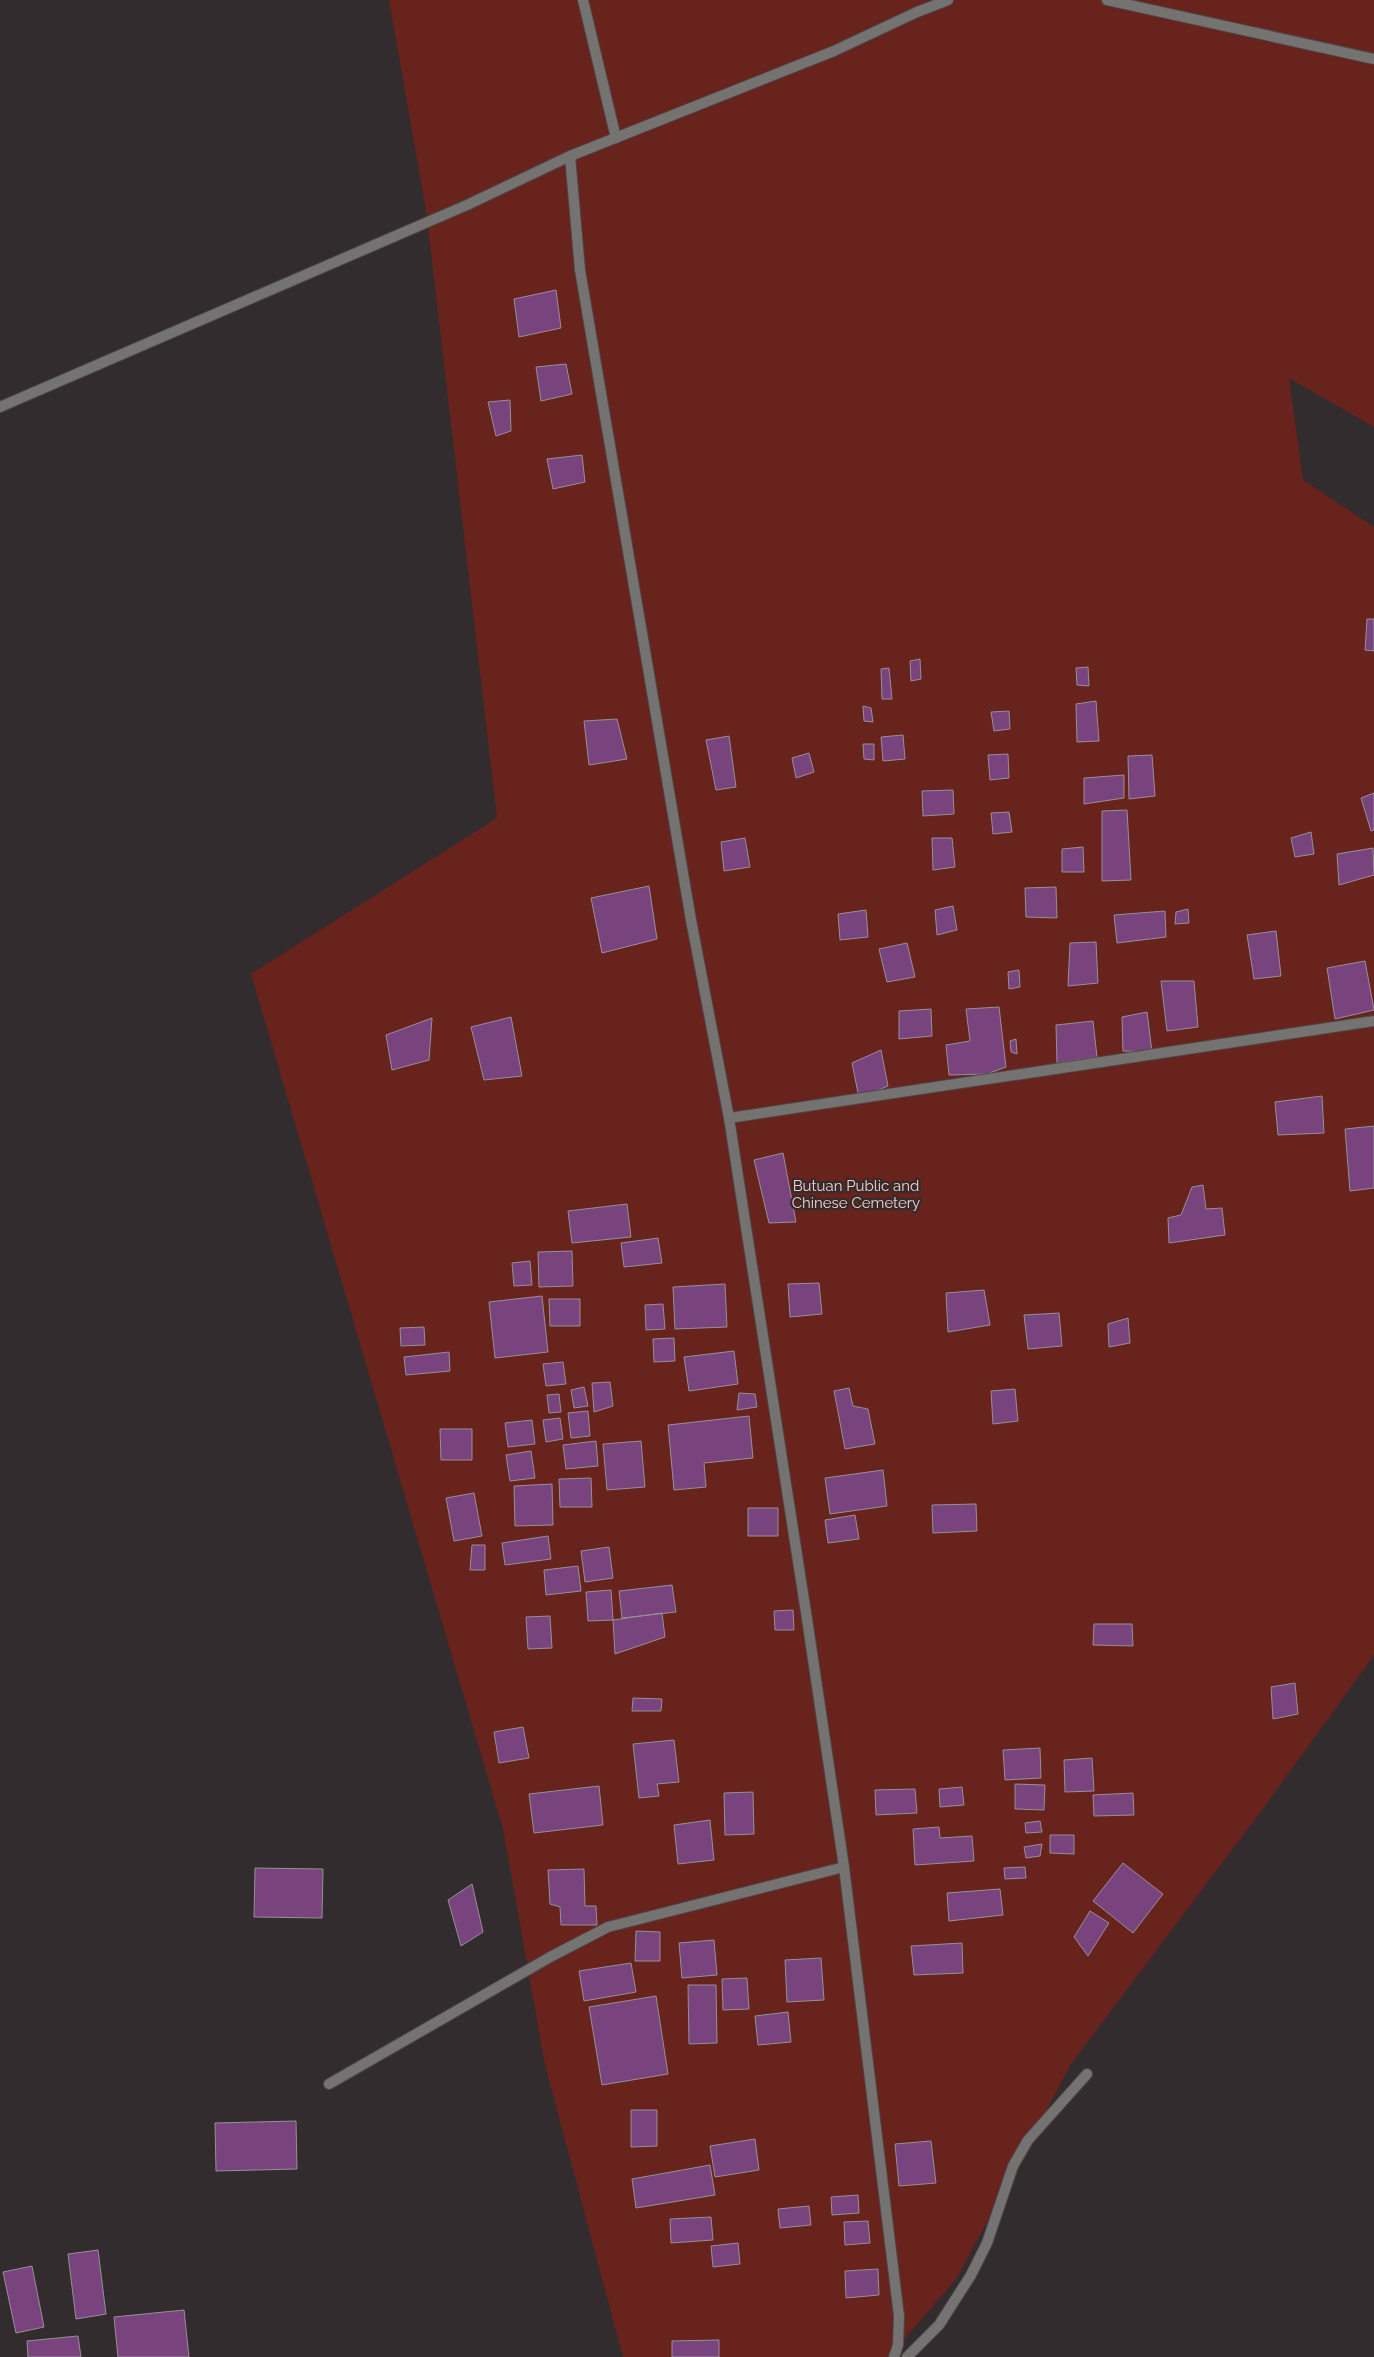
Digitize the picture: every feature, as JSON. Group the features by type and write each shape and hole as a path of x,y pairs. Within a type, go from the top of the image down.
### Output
{"street":[{"path":"583,0 616,138"},
{"path":"0,407 467,205 570,156 834,51 917,12 948,0"},
{"path":"1107,0 1374,59"},
{"path":"570,156 580,270 689,910 729,1118 844,1867 899,2316 898,2345 894,2357"},
{"path":"729,1118 1374,1020"},
{"path":"329,2084 552,1956 608,1927 844,1867"},
{"path":"907,2357 939,2325 971,2275 987,2243 1013,2166 1028,2140 1087,2074"}],"green space":[{"name":"Butuan Public and Chinese Cemetery","path":"389,0 1374,0 1374,427 1289,378 1303,480 1374,527 1374,1655 1265,1806 1071,2064 957,2278 889,2357 623,2357 545,2065 503,1829 251,974 497,818 426,210"}],"building":[{"path":"556,290 561,328 519,337 514,299"},
{"path":"566,364 572,394 541,401 536,367"},
{"path":"510,400 511,431 496,436 488,402"},
{"path":"582,455 585,482 553,489 547,459"},
{"path":"1367,619 1374,619 1374,651 1365,650"},
{"path":"920,659 921,679 911,681 910,661"},
{"path":"1088,667 1089,686 1077,685 1076,668"},
{"path":"889,668 892,699 882,699 881,669"},
{"path":"1096,701 1099,741 1077,742 1076,704"},
{"path":"863,706 871,708 873,722 864,721"},
{"path":"1009,711 1010,729 994,731 991,712"},
{"path":"617,719 627,759 589,765 584,721"},
{"path":"903,735 905,759 883,761 881,737"},
{"path":"729,736 736,787 716,790 706,740"},
{"path":"863,744 874,744 874,760 864,759"},
{"path":"809,753 814,772 796,778 792,758"},
{"path":"1008,754 1009,778 990,780 988,755"},
{"path":"1152,755 1155,796 1129,799 1128,756"},
{"path":"1124,775 1124,798 1084,804 1084,778"},
{"path":"953,790 954,814 923,816 922,791"},
{"path":"1374,793 1374,830 1371,831 1361,798"},
{"path":"1127,810 1131,880 1102,881 1102,811"},
{"path":"1009,812 1012,832 993,834 991,813"},
{"path":"1311,832 1314,854 1295,857 1291,838"},
{"path":"745,838 750,867 724,871 721,842"},
{"path":"932,838 952,838 955,867 933,870"},
{"path":"1083,847 1084,872 1062,872 1062,849"},
{"path":"1373,848 1374,875 1339,885 1337,854"},
{"path":"649,886 657,939 602,953 591,898"},
{"path":"1056,887 1057,918 1026,917 1025,888"},
{"path":"953,906 957,930 937,935 935,910"},
{"path":"1188,909 1189,923 1175,924 1176,912"},
{"path":"866,910 868,937 840,940 838,914"},
{"path":"1165,911 1166,937 1117,943 1114,915"},
{"path":"1276,931 1281,976 1254,979 1247,935"},
{"path":"1096,942 1098,983 1068,986 1070,943"},
{"path":"907,943 915,977 887,982 879,949"},
{"path":"1365,961 1374,1010 1335,1019 1327,968"},
{"path":"1019,970 1020,987 1009,989 1008,972"},
{"path":"1161,981 1194,981 1198,1027 1167,1031"},
{"path":"999,1007 1006,1067 987,1074 949,1075 946,1045 970,1041 966,1009"},
{"path":"931,1009 932,1036 899,1039 899,1011"},
{"path":"1147,1012 1152,1052 1123,1051 1122,1017"},
{"path":"511,1017 522,1076 484,1080 471,1027"},
{"path":"432,1018 429,1060 392,1070 386,1035"},
{"path":"1093,1021 1097,1057 1057,1063 1056,1025"},
{"path":"1016,1039 1017,1054 1011,1052 1010,1041"},
{"path":"881,1050 888,1086 859,1098 852,1063"},
{"path":"1322,1096 1324,1133 1278,1135 1275,1102"},
{"path":"1374,1126 1374,1188 1350,1191 1345,1129"},
{"path":"783,1153 796,1222 769,1223 754,1160"},
{"path":"1203,1185 1206,1209 1222,1208 1225,1235 1169,1243 1168,1218 1181,1215 1192,1187"},
{"path":"627,1204 631,1237 572,1243 568,1211"},
{"path":"658,1238 662,1263 624,1267 621,1243"},
{"path":"572,1251 573,1286 539,1287 538,1252"},
{"path":"530,1261 532,1285 514,1286 512,1263"},
{"path":"819,1283 822,1314 790,1317 788,1284"},
{"path":"725,1284 727,1327 675,1329 673,1287"},
{"path":"984,1290 990,1325 948,1332 946,1293"},
{"path":"542,1296 548,1352 495,1358 489,1302"},
{"path":"549,1299 580,1299 580,1326 550,1326"},
{"path":"663,1304 665,1329 646,1330 645,1305"},
{"path":"1059,1313 1062,1346 1028,1349 1024,1315"},
{"path":"1128,1318 1130,1343 1109,1347 1108,1324"},
{"path":"424,1327 425,1345 401,1346 400,1328"},
{"path":"674,1338 675,1361 654,1362 653,1339"},
{"path":"734,1351 738,1384 689,1391 684,1357"},
{"path":"449,1352 450,1371 406,1375 404,1357"},
{"path":"563,1362 566,1384 546,1386 543,1364"},
{"path":"610,1382 613,1406 594,1412 592,1383"},
{"path":"584,1387 588,1406 574,1408 571,1390"},
{"path":"849,1388 853,1406 868,1409 875,1444 845,1449 834,1391"},
{"path":"1015,1389 1018,1421 993,1424 991,1391"},
{"path":"739,1393 755,1394 757,1407 737,1410"},
{"path":"559,1394 561,1412 549,1413 547,1395"},
{"path":"588,1411 590,1436 571,1438 568,1413"},
{"path":"749,1416 753,1458 704,1463 706,1487 674,1490 668,1425"},
{"path":"560,1418 563,1439 546,1442 543,1420"},
{"path":"532,1420 535,1444 508,1447 505,1423"},
{"path":"440,1429 472,1429 472,1460 441,1460"},
{"path":"596,1441 598,1466 566,1469 563,1445"},
{"path":"641,1441 645,1487 607,1490 603,1444"},
{"path":"531,1451 535,1478 510,1481 506,1455"},
{"path":"883,1470 887,1506 830,1514 825,1478"},
{"path":"591,1478 592,1507 560,1507 559,1479"},
{"path":"552,1484 553,1525 515,1526 514,1486"},
{"path":"474,1493 482,1536 454,1541 446,1498"},
{"path":"976,1504 977,1531 933,1533 932,1505"},
{"path":"748,1508 778,1508 778,1536 748,1536"},
{"path":"855,1515 859,1539 828,1543 825,1520"},
{"path":"548,1536 551,1559 505,1565 502,1543"},
{"path":"472,1545 485,1545 485,1570 470,1570"},
{"path":"609,1547 613,1578 585,1582 581,1551"},
{"path":"578,1566 581,1591 546,1595 544,1570"},
{"path":"672,1585 676,1612 622,1618 619,1591"},
{"path":"611,1590 613,1620 588,1621 586,1592"},
{"path":"793,1610 794,1630 775,1630 774,1611"},
{"path":"662,1613 665,1637 615,1654 613,1620"},
{"path":"550,1616 552,1648 528,1649 526,1617"},
{"path":"1094,1624 1132,1624 1133,1646 1093,1645"},
{"path":"1295,1683 1298,1714 1273,1719 1271,1687"},
{"path":"633,1698 662,1699 661,1711 632,1711"},
{"path":"523,1727 529,1758 499,1763 494,1732"},
{"path":"674,1740 679,1782 657,1784 659,1796 639,1798 633,1744"},
{"path":"1040,1748 1041,1778 1005,1780 1003,1750"},
{"path":"1092,1758 1094,1791 1065,1792 1064,1760"},
{"path":"1015,1784 1045,1785 1044,1810 1015,1809"},
{"path":"599,1786 603,1825 534,1833 529,1794"},
{"path":"962,1787 964,1805 940,1807 939,1789"},
{"path":"915,1789 917,1813 876,1815 875,1790"},
{"path":"753,1792 754,1834 725,1835 724,1793"},
{"path":"1133,1793 1134,1815 1094,1816 1093,1795"},
{"path":"710,1820 714,1860 678,1864 674,1825"},
{"path":"1040,1821 1042,1832 1026,1833 1025,1823"},
{"path":"939,1827 940,1838 972,1836 974,1861 915,1865 913,1829"},
{"path":"1050,1835 1074,1835 1074,1854 1050,1853"},
{"path":"1042,1844 1040,1856 1026,1858 1024,1847"},
{"path":"1123,1863 1163,1894 1133,1933 1093,1901"},
{"path":"1025,1867 1026,1878 1005,1879 1004,1868"},
{"path":"255,1868 323,1869 322,1918 254,1917"},
{"path":"584,1869 585,1906 596,1906 597,1925 561,1925 560,1907 550,1904 548,1870"},
{"path":"472,1884 483,1932 461,1946 448,1900"},
{"path":"1000,1889 1003,1915 949,1921 947,1893"},
{"path":"1090,1911 1109,1923 1088,1956 1074,1937"},
{"path":"636,1931 660,1932 660,1961 635,1961"},
{"path":"714,1940 717,1975 682,1978 679,1943"},
{"path":"962,1943 963,1973 914,1975 911,1946"},
{"path":"821,1958 824,2000 787,2002 785,1960"},
{"path":"631,1963 636,1992 584,2001 579,1971"},
{"path":"747,1978 749,2009 723,2010 722,1979"},
{"path":"688,1985 716,1985 717,2043 689,2044"},
{"path":"656,1996 668,2074 602,2085 589,2007"},
{"path":"788,2012 791,2042 758,2045 755,2016"},
{"path":"631,2110 657,2110 657,2146 631,2147"},
{"path":"296,2121 297,2169 216,2171 215,2123"},
{"path":"755,2139 759,2170 715,2177 710,2146"},
{"path":"931,2141 936,2183 899,2186 895,2144"},
{"path":"710,2165 715,2195 636,2208 632,2179"},
{"path":"858,2195 859,2213 832,2215 831,2197"},
{"path":"809,2206 811,2225 780,2228 778,2209"},
{"path":"711,2217 713,2240 671,2243 670,2219"},
{"path":"868,2221 870,2243 845,2245 844,2222"},
{"path":"738,2243 740,2264 713,2267 711,2246"},
{"path":"98,2250 106,2314 76,2319 68,2254"},
{"path":"32,2266 44,2327 16,2333 3,2272"},
{"path":"878,2269 879,2295 846,2298 845,2271"},
{"path":"184,2310 189,2357 118,2357 114,2317"},
{"path":"78,2336 81,2357 28,2357 27,2341"},
{"path":"719,2340 719,2357 672,2357 672,2341"}]}
